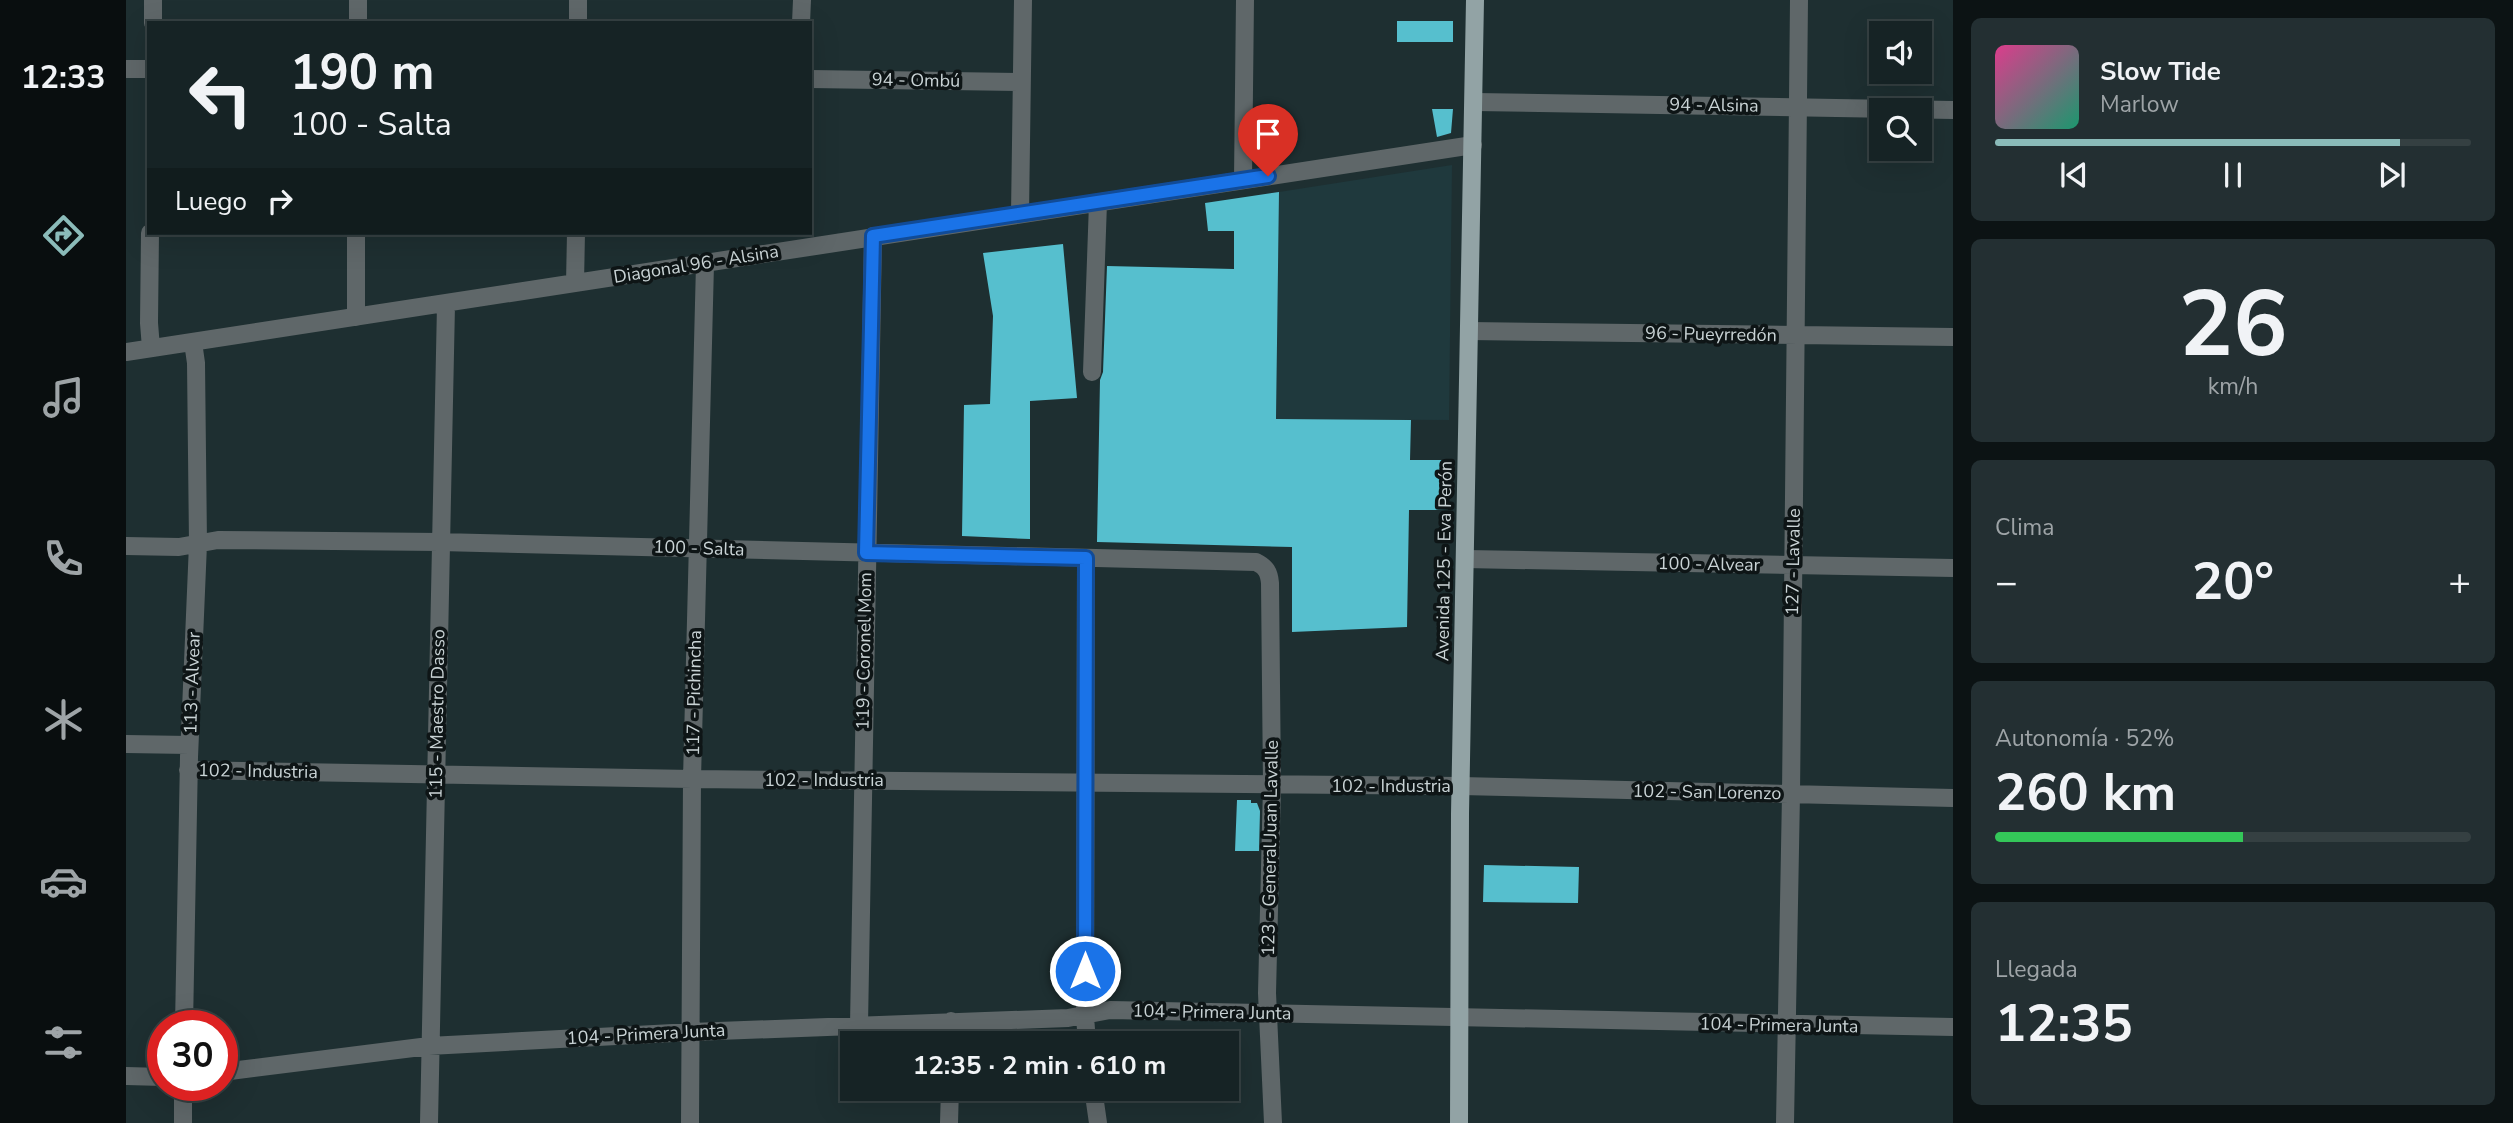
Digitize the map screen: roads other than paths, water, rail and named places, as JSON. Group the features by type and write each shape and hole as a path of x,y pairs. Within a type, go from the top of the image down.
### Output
{"main road":[{"name":"Avenida 125 - Eva Perón","path":"1459,1123 1461,786 1475,0"}],"street":[{"path":"153,0 153,21"},
{"path":"358,0 358,21"},
{"path":"578,0 578,21"},
{"path":"801,21 802,0"},
{"path":"1020,214 1023,0"},
{"path":"1243,179 1245,0"},
{"name":"127 - Lavalle","path":"1785,1123 1799,0"},
{"path":"126,69 147,69"},
{"name":"94 - Ombú","path":"812,79 1021,82"},
{"name":"94 - Alsina","path":"1475,102 1953,110"},
{"name":"Diagonal 96 - Alsina","path":"126,352 705,264 798,240 873,236 1474,145"},
{"path":"1092,372 1098,203"},
{"path":"150,235 149,323 152,348"},
{"path":"356,235 356,317"},
{"path":"575,283 576,235"},
{"name":"119 - Coronel Mom","path":"859,1025 861,780 873,236"},
{"name":"117 - Pichincha","path":"690,1123 692,779 705,264"},
{"name":"115 - Maestro Dasso","path":"429,1123 446,304"},
{"name":"96 - Pueyrredón","path":"1469,331 1953,337"},
{"name":"113 - Alvear","path":"184,1010 188,770 198,544 196,363 192,342"},
{"name":"100 - Salta","path":"126,546 179,547 218,540 440,542 1256,562 1269,572"},
{"path":"1086,558 1086,1031"},
{"name":"100 - Alvear","path":"1465,559 1953,568"},
{"name":"123 - General Juan Lavalle","path":"1269,572 1272,785 1267,1013 1273,1123"},
{"name":"102 - Industria","path":"126,744 189,745"},
{"name":"102 - Industria","path":"188,770 692,779 1461,786"},
{"name":"102 - San Lorenzo","path":"1461,786 1953,798"},
{"name":"104 - Primera Junta","path":"238,1070 429,1046 1085,1016 1110,1010 1953,1027"},
{"path":"951,1021 951,1031"},
{"path":"126,1076 147,1077"},
{"path":"183,1101 183,1123"},
{"path":"949,1123 950,1101"},
{"path":"1094,1101 1097,1123"}]}
